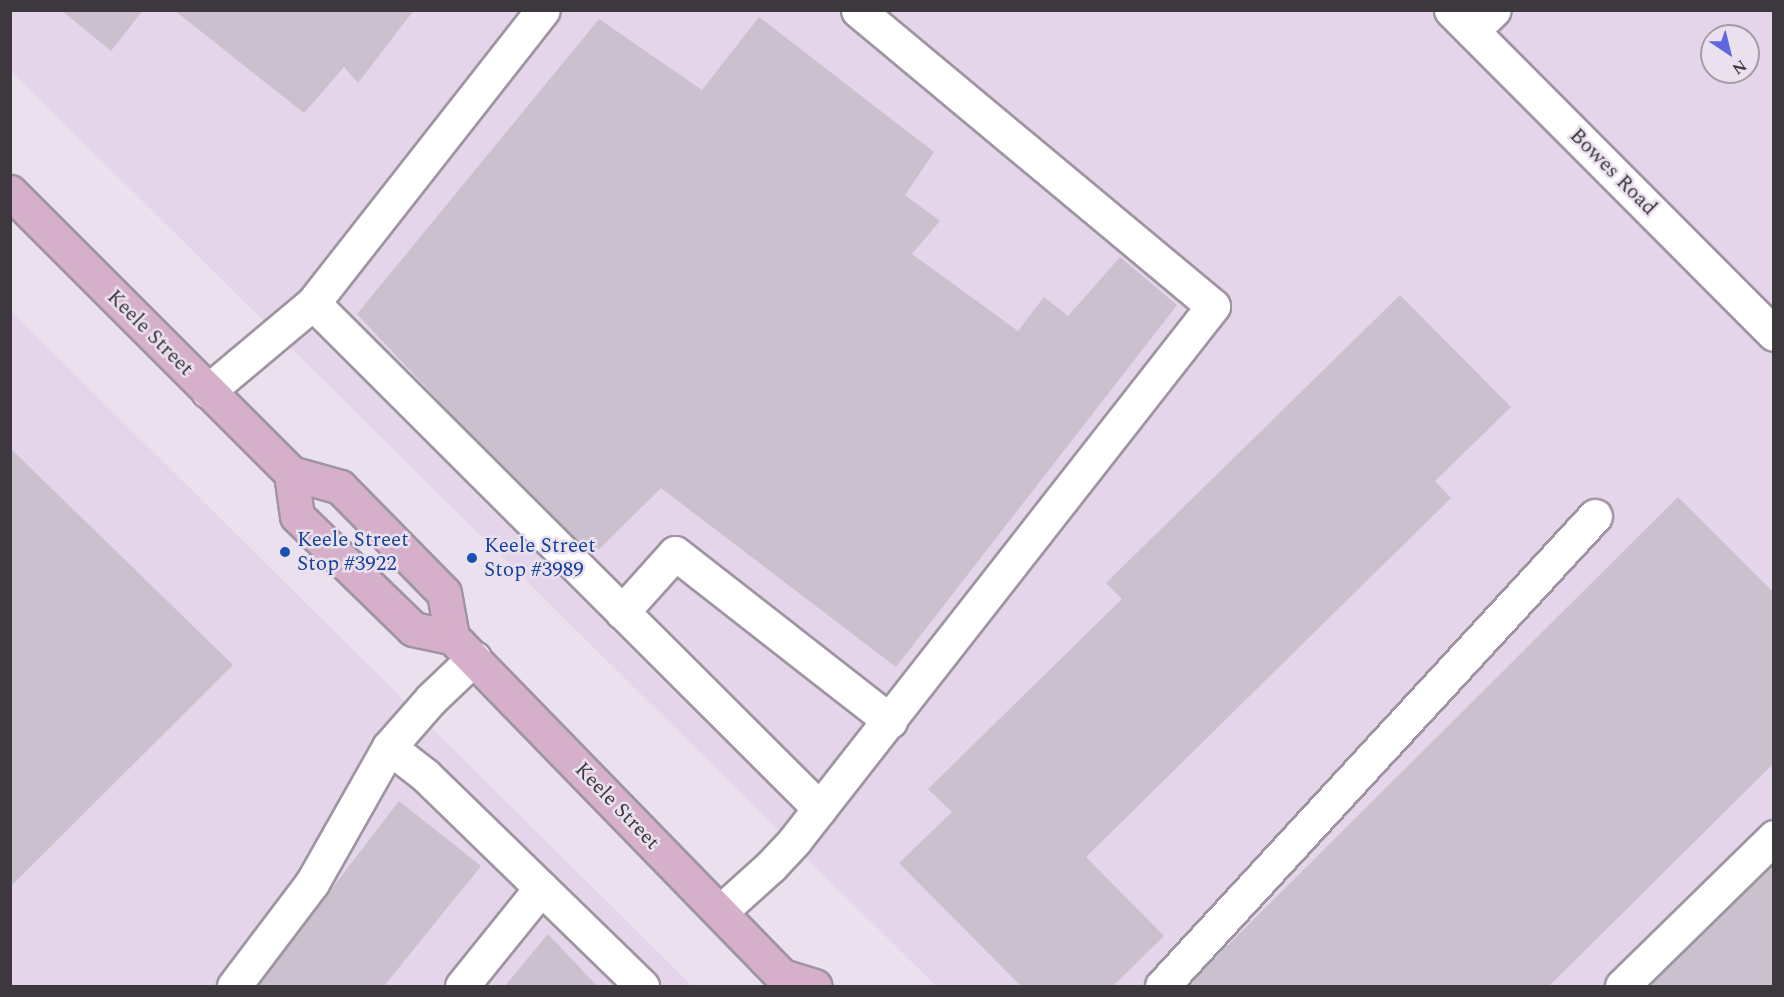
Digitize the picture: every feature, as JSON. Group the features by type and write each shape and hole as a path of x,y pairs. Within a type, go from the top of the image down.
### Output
{"main road":[{"name":"Keele Street","path":"10,192 291,473 340,487 444,593 463,647 784,981 815,987"},
{"path":"291,473 297,516 413,629 463,647"}],"street":[{"path":"208,392 313,303 543,10"},
{"path":"720,912 771,866 820,809 1213,306 858,10"},
{"name":"Bowes Road","path":"1473,18 1773,334"},
{"path":"313,303 820,809"},
{"path":"1162,987 1594,516"},
{"path":"622,612 675,553 890,721"},
{"path":"234,987 312,883 389,747 431,699 463,647"},
{"path":"389,747 425,775 642,987"},
{"path":"1622,987 1773,837"},
{"path":"462,987 541,888"}],"shaded area":[{"path":"10,11 1773,11 1773,986 936,986 11,71"},
{"path":"11,311 692,986 11,986"}],"building":[{"path":"61,10 143,10 111,51"},
{"path":"174,10 414,10 358,83 344,67 304,113"},
{"path":"759,17 934,152 905,195 940,221 912,254 1018,331 1044,297 1068,316 1120,257 1177,305 896,667 661,488 588,560 357,314 599,19 702,90"},
{"path":"1400,295 1511,407 1435,481 1451,498 1086,857 1164,936 1113,986 1021,986 899,863 952,812 928,789 1122,599 1106,583"},
{"path":"10,448 233,665 10,887"},
{"path":"1678,497 1774,593 1774,763 1549,986 1187,986"},
{"path":"399,801 481,866 384,986 257,986"},
{"path":"1774,858 1774,986 1646,986"},
{"path":"548,934 597,986 505,986"}],"place":[{"name":"Keele Street Stop #3922","path":"285,552"},
{"name":"Keele Street Stop #3989","path":"472,558"}]}
